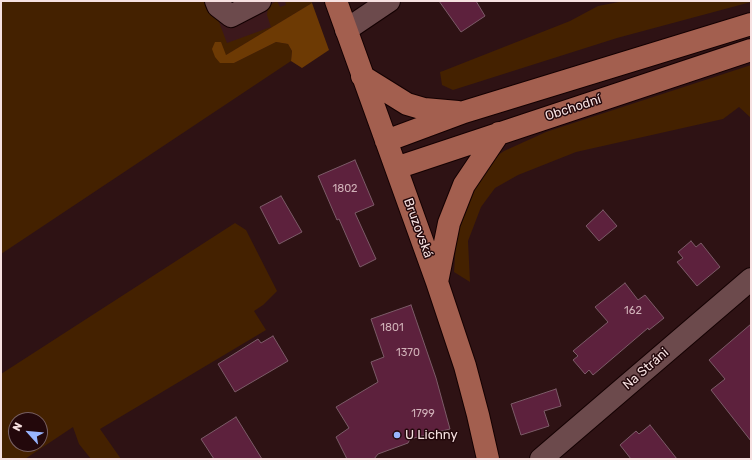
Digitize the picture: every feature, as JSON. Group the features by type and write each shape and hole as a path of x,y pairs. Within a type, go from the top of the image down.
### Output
{"main road":[{"name":"Bruzovská","path":"336,1 437,282 465,366 488,459"},
{"name":"Obchodní","path":"386,141 464,112 751,24"},
{"name":"Obchodní","path":"396,168 751,50"},
{"name":"Obchodní","path":"362,76 407,104 424,109 464,112"},
{"path":"437,282 450,223 464,185 499,133"}],"street":[{"path":"216,1 218,6 231,16 260,1"},
{"path":"346,30 389,1"},
{"name":"Na Stráni","path":"541,459 751,279"}],"shaded area":[{"path":"1,1 211,1 227,43 271,27 267,15 268,6 277,1 280,7 286,5 285,1 312,1 312,3 226,55 212,49 234,63 276,42 288,44 292,51 291,61 1,254"},
{"path":"206,1 312,1 312,3 226,55"},
{"path":"619,1 751,2 617,38 453,90 442,85 440,72 570,21 598,6"},
{"path":"312,3 329,50 302,68 291,61 292,51 288,44 276,42 234,63 220,63 215,57 212,49 215,42 221,42 226,55"},
{"path":"751,65 751,118 739,107 723,119 576,152 518,175 495,188 481,207 468,241 470,282 454,272 456,240 465,203 494,158 504,151 546,132"},
{"path":"235,223 246,230 277,291 263,305 254,311 266,330 100,429 121,459 91,459 79,444 73,427 48,444 48,412 8,412 8,452 36,452 25,459 1,459 1,374"}],"building":[{"path":"439,1 476,1 485,16 461,32"},
{"path":"355,160 374,205 355,213 376,259 360,267 318,176"},
{"path":"281,196 302,232 279,244 260,207"},
{"path":"603,210 617,226 599,241 586,226"},
{"path":"691,241 696,247 701,243 720,267 697,286 677,262 683,258 678,252"},
{"path":"625,283 638,300 645,295 664,318 649,330 648,328 593,375 589,370 585,374 573,360 578,356 573,351 608,322 595,307"},
{"path":"411,305 436,378 450,429 410,439 408,443 378,454 374,459 347,459 336,437 349,428 336,407 378,382 371,362 384,357 371,319"},
{"path":"751,324 751,441 711,390 725,379 709,360"},
{"path":"273,336 288,361 235,392 218,364 258,339 261,343"},
{"path":"556,389 561,406 544,411 549,426 521,435 511,404"},
{"path":"236,417 262,459 214,459 201,439"},
{"path":"650,425 677,459 631,459 620,445 636,431 639,434"}],"place":[{"name":"U Lichny","path":"397,435"}]}
